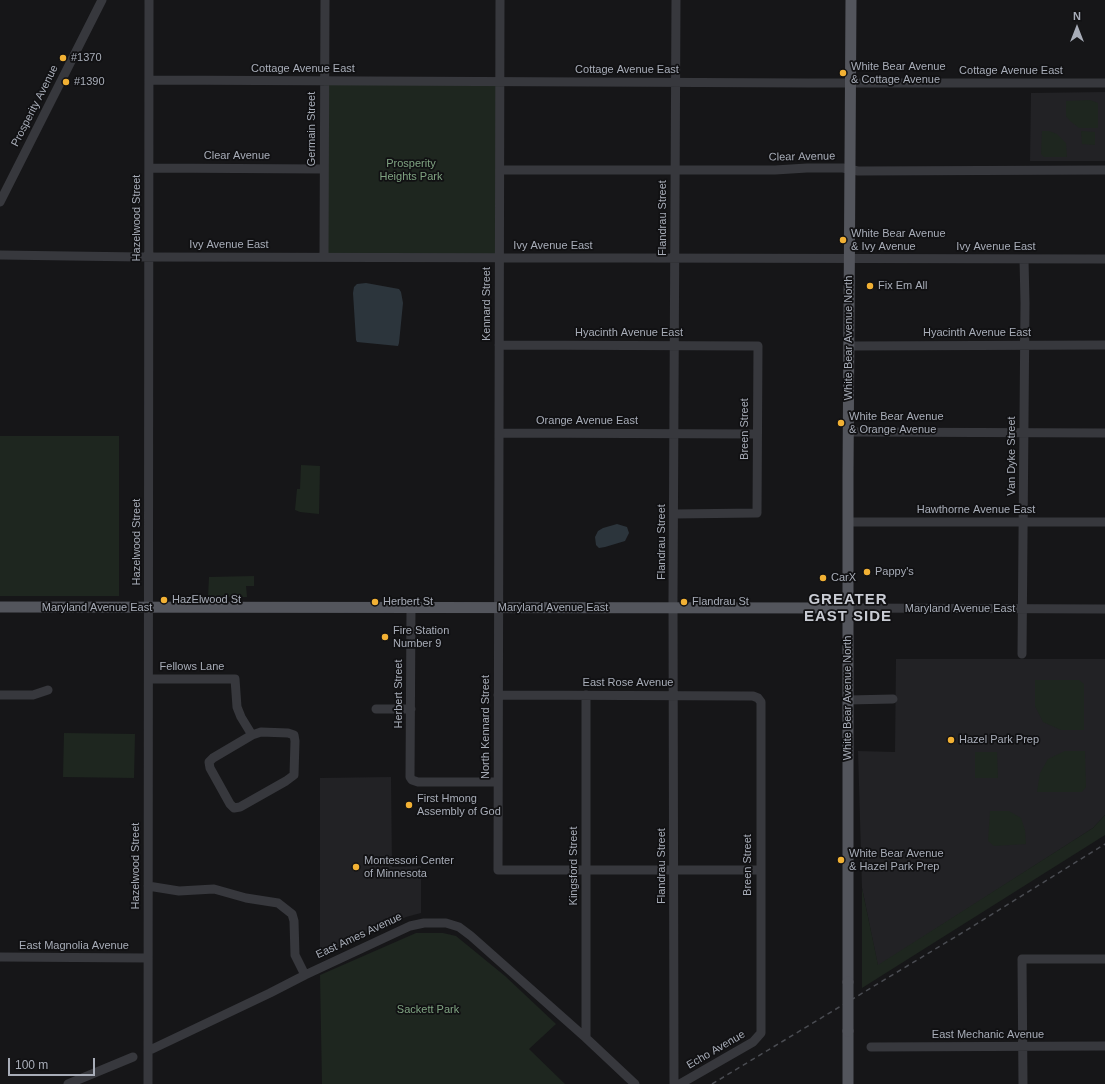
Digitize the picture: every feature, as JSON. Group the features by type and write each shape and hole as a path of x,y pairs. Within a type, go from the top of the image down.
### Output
{"main road":[{"name":"White Bear Avenue North","path":"848,1084 848,346 851,0"},
{"name":"Maryland Avenue East","path":"0,607 848,608"}],"street":[{"name":"Prosperity Avenue","path":"0,202 102,0"},
{"name":"Hazelwood Street","path":"148,1084 149,0"},
{"name":"Germain Street","path":"324,257 325,0"},
{"name":"Kennard Street","path":"498,608 500,0"},
{"name":"Flandrau Street","path":"674,1084 673,608 676,0"},
{"name":"Cottage Avenue East","path":"149,80 676,83 1105,83"},
{"name":"Clear Avenue","path":"149,168 324,169"},
{"name":"Clear Avenue","path":"500,170 775,170 807,168 874,171 1105,170"},
{"name":"Ivy Avenue East","path":"0,255 149,257 1105,259"},
{"name":"Van Dyke Street","path":"1022,654 1025,344 1024,259"},
{"name":"Hyacinth Avenue East","path":"848,346 1025,344 1105,345"},
{"name":"Hyacinth Avenue East","path":"499,345 758,346"},
{"name":"Breen Street","path":"674,514 757,513 758,346"},
{"path":"848,432 1105,433"},
{"name":"Orange Avenue East","path":"499,433 757,434"},
{"name":"Hawthorne Avenue East","path":"848,522 1105,522"},
{"name":"Herbert Street","path":"411,608 410,773 412,780 418,782 498,782"},
{"name":"North Kennard Street","path":"498,608 498,870 586,870"},
{"name":"Maryland Avenue East","path":"848,608 1105,609"},
{"name":"Fellows Lane","path":"149,679 235,679 235,698 237,707 252,736"},
{"path":"0,695 33,695 48,690"},
{"name":"East Rose Avenue","path":"498,695 753,696 758,698"},
{"name":"Kingsford Street","path":"586,695 586,1038"},
{"name":"Breen Street","path":"758,698 761,702 761,1033"},
{"path":"848,700 893,700"},
{"path":"376,708 411,709"},
{"path":"261,732 288,733 294,735 295,772 292,778 240,807 234,808 226,798 210,768 209,762 213,758 252,736 261,732"},
{"path":"586,870 760,870"},
{"path":"148,886 179,891 214,889 246,898 278,903 292,914 294,921 295,955 305,975"},
{"name":"East Ames Avenue","path":"148,1051 410,926 424,923 446,923 459,927 471,936 586,1038 635,1084"},
{"name":"East Magnolia Avenue","path":"0,957 148,958"},
{"path":"1023,1084 1022,959 1105,959"},
{"name":"Echo Avenue","path":"680,1084 753,1042 761,1033"},
{"name":"East Mechanic Avenue","path":"871,1047 1105,1046"},
{"path":"68,1084 133,1057"}],"shaded area":[{"path":"1105,92 1105,161 1030,161 1031,93"},
{"path":"366,283 399,289 401,292 403,303 398,346 357,342 353,293 354,287 357,284"},
{"path":"617,524 627,527 629,533 625,541 599,548 596,545 595,537 598,531"},
{"path":"896,659 1105,659 1105,815 1093,828 878,966 862,888 858,751 895,752"},
{"name":"Montessori Center of Minnesota","path":"391,777 392,867 421,866 421,913 406,917 320,956 320,778"}],"green space":[{"name":"Prosperity Heights Park","path":"324,81 500,86 500,258 324,257"},
{"path":"1090,100 1098,103 1098,128 1079,128 1066,116 1066,101"},
{"path":"1042,131 1049,131 1057,134 1066,143 1067,157 1044,157 1041,154"},
{"path":"1081,131 1095,132 1095,145 1082,144"},
{"path":"0,436 119,436 119,596 0,596"},
{"path":"301,465 320,466 319,514 295,510 297,489 300,489"},
{"path":"254,576 254,586 246,586 247,597 208,597 209,577"},
{"path":"1035,680 1079,680 1084,684 1084,730 1061,730 1043,722 1035,706"},
{"path":"64,733 135,734 134,778 63,777"},
{"path":"1065,751 1085,751 1086,787 1082,792 1037,792 1040,773 1048,759"},
{"path":"975,752 997,752 998,778 975,778"},
{"path":"990,811 1009,811 1021,818 1025,830 1026,844 994,846 988,841"},
{"path":"1105,815 1105,835 862,988 862,888 878,965 1093,828"},
{"name":"Sackett Park","path":"416,933 443,933 456,936 505,976 556,1024 529,1049 565,1084 322,1084 320,975"}],"railway":[{"path":"712,1084 970,928 1105,844"}],"place":[{"name":"#1370","path":"63,58"},
{"name":"White Bear Avenue & Cottage Avenue","path":"843,73"},
{"name":"#1390","path":"66,82"},
{"name":"White Bear Avenue & Ivy Avenue","path":"843,240"},
{"name":"Fix Em All","path":"870,286"},
{"name":"White Bear Avenue & Orange Avenue","path":"841,423"},
{"name":"Pappy's","path":"867,572"},
{"name":"CarX","path":"823,578"},
{"name":"HazElwood St","path":"164,600"},
{"name":"Herbert St","path":"375,602"},
{"name":"Flandrau St","path":"684,602"},
{"name":"Fire Station Number 9","path":"385,637"},
{"name":"Hazel Park Prep","path":"951,740"},
{"name":"First Hmong Assembly of God","path":"409,805"},
{"name":"White Bear Avenue & Hazel Park Prep","path":"841,860"},
{"name":"Montessori Center of Minnesota","path":"356,867"}],"district":[{"name":"GREATER EAST SIDE","path":"848,608"}]}
